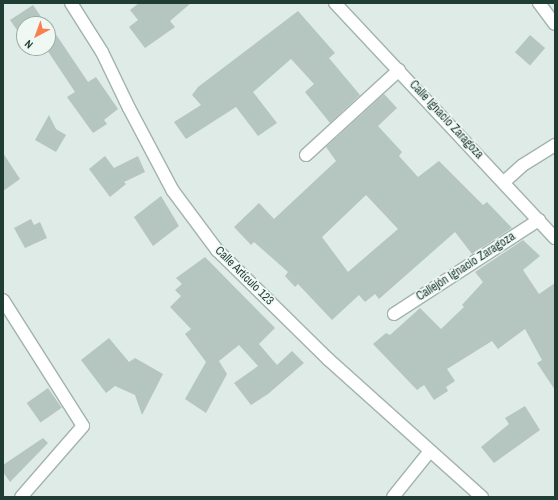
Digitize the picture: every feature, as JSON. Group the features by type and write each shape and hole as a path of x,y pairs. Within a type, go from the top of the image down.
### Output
{"street":[{"name":"Calle Artículo 123","path":"71,3 102,52 129,108 173,191 217,250 328,359 482,497"},
{"name":"Calle Ignacio Zaragoza","path":"335,3 555,238"},
{"path":"539,3 555,24"},
{"path":"306,154 399,70"},
{"path":"504,182 523,165 555,145"},
{"name":"Callejón Ignacio Zaragoza","path":"394,314 539,220"},
{"path":"3,300 83,426 21,497"},
{"path":"393,497 430,451"}],"building":[{"path":"139,3 191,3 170,21 175,27 145,48 129,27 138,20 130,10"},
{"path":"33,5 41,16 16,16"},
{"path":"298,11 335,53 329,58 360,95 330,123 305,92 314,84 291,59 253,92 277,123 258,136 236,107 186,139 174,122 201,105 192,95 198,87"},
{"path":"16,16 16,29 10,20"},
{"path":"56,34 88,82 96,77 118,109 104,120 107,124 93,133 67,97 75,92 51,56 56,56"},
{"path":"530,35 545,48 530,65 515,52"},
{"path":"384,94 397,108 378,126 402,152 399,156 418,177 439,161 483,205 487,202 512,228 472,254 455,232 379,299 375,294 365,302 359,295 332,320 298,284 295,287 285,276 288,272 254,242 251,245 234,227 259,203 274,219 336,161 326,147","holes":["366,195 398,229 348,272 322,237"]},
{"path":"49,115 56,129 66,135 56,152 35,140"},
{"path":"3,153 20,179 3,191"},
{"path":"105,156 114,168 138,156 145,172 124,182 126,184 110,197 89,169"},
{"path":"161,196 179,226 153,246 134,217"},
{"path":"31,219 34,225 40,222 47,238 25,248 14,228"},
{"path":"523,240 540,256 523,270 539,294 555,283 555,390 537,363 542,360 525,329 498,349 492,341 447,369 455,381 446,387 448,391 434,400 424,385 417,390 373,344 386,333 390,335 420,308 441,329 464,307 462,305 483,282 475,272"},
{"path":"205,257 275,328 259,344 277,365 292,351 304,363 268,394 251,405 234,383 258,366 239,345 219,361 227,374 206,413 185,399 206,362 185,334 191,329 170,307 181,296 175,290 182,284 176,278"},
{"path":"109,338 129,362 135,358 163,374 142,415 135,395 115,386 106,393 81,360"},
{"path":"48,388 62,408 40,423 27,403"},
{"path":"525,406 540,430 494,463 481,447 509,424 505,418"},
{"path":"43,438 48,443 10,482 3,472 3,465"}]}
